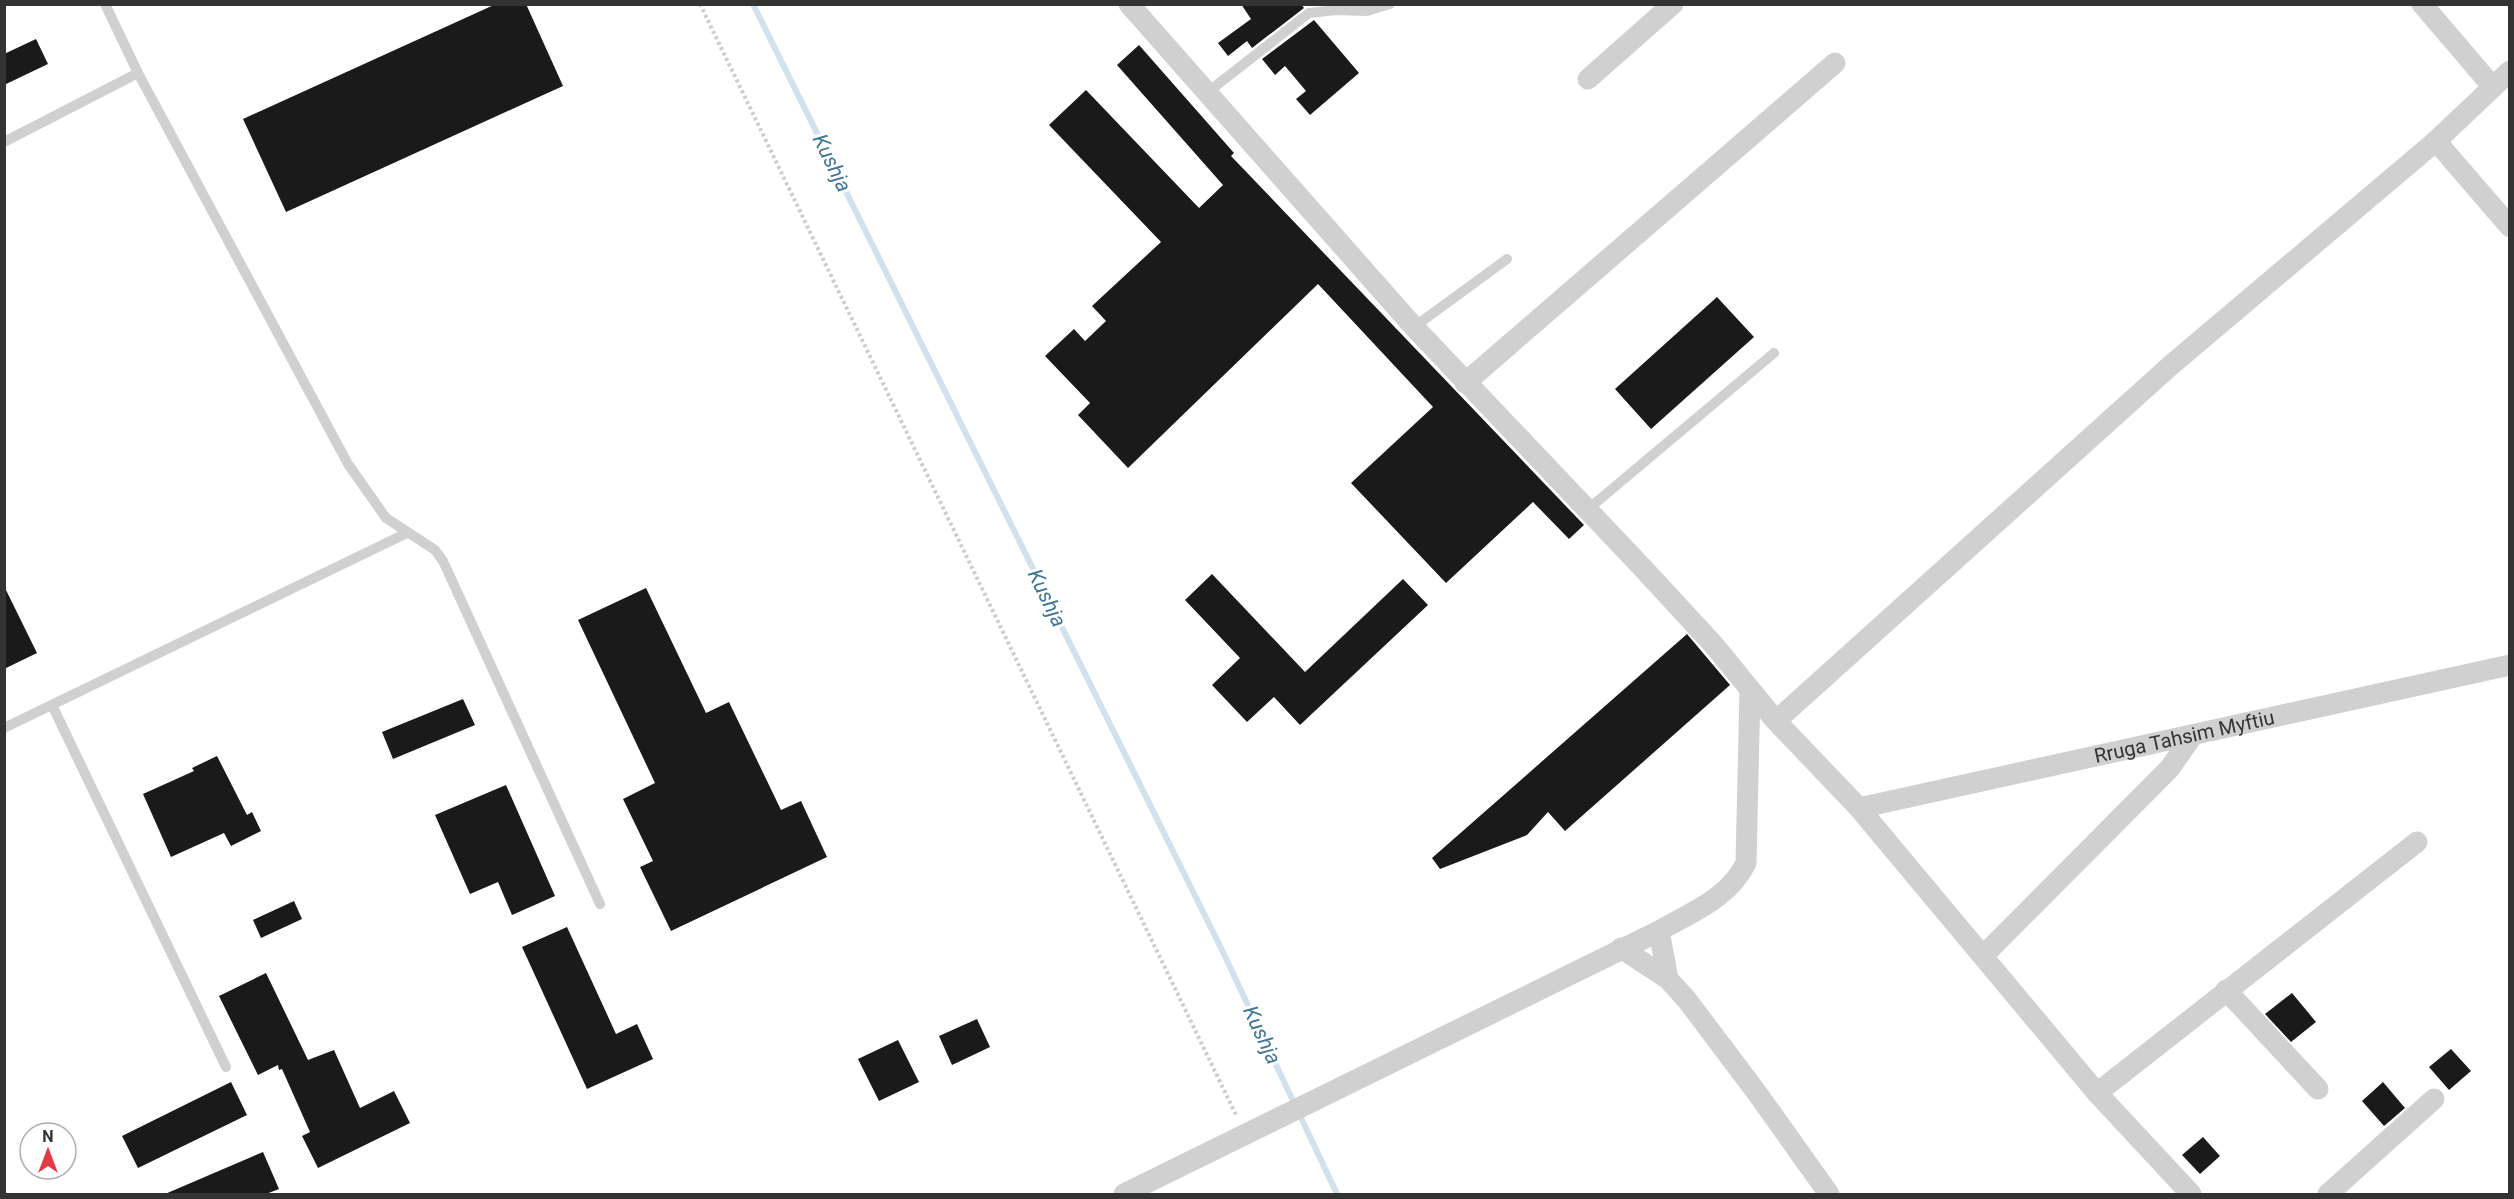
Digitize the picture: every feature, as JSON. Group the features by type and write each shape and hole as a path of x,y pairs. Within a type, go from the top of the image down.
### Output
{"street":[{"path":"1129,4 1465,383 1713,644 1776,721 1859,808 2097,1093 2191,1194"},
{"path":"1588,79 1673,4"},
{"path":"2422,4 2492,86"},
{"path":"1465,383 1836,63"},
{"path":"1776,721 2170,366 2436,141 2510,71"},
{"path":"2436,141 2510,227"},
{"name":"Rruga Tahsim Myftiu","path":"1859,808 2510,665"},
{"path":"1124,1194 1659,930 1720,896 1738,879 1746,863 1750,690"},
{"path":"1984,956 2170,768 2193,735"},
{"path":"2097,1093 2417,842"},
{"path":"1659,930 1668,980"},
{"path":"1621,948 1668,980 1688,1000 1828,1194"},
{"path":"2226,990 2318,1089"},
{"path":"2328,1194 2434,1099"}],"lane":[{"path":"105,4 138,73 348,464 386,518 435,550 443,561 600,904"},
{"path":"1208,93 1309,13 1336,10 1367,11 1390,4"},
{"path":"4,142 138,73"},
{"path":"1414,327 1507,259"},
{"path":"1587,510 1774,353"},
{"path":"4,728 407,533"},
{"path":"52,705 226,1068"}],"path":[{"path":"700,4 1254,1130"}],"building":[{"path":"496,4 526,4 563,86 286,212 243,119"},
{"path":"1241,4 1301,4 1304,8 1252,48 1247,41 1228,56 1218,43 1251,19"},
{"path":"1314,20 1359,73 1310,115 1296,99 1306,91 1285,66 1275,75 1262,59"},
{"path":"36,39 48,64 4,85 4,54"},
{"path":"1139,45 1234,153 1231,156 1584,525 1569,539 1533,502 1446,583 1351,483 1433,407 1318,284 1128,468 1078,415 1090,403 1045,356 1074,329 1085,341 1106,321 1092,306 1161,242 1049,125 1086,90 1199,208 1223,185 1117,65"},
{"path":"1717,297 1754,337 1651,429 1615,389"},
{"path":"1212,574 1305,672 1403,579 1428,605 1300,725 1274,697 1247,722 1212,685 1240,658 1185,600"},
{"path":"4,586 37,653 4,669"},
{"path":"646,588 706,713 729,702 781,810 801,801 827,857 671,931 640,867 653,861 623,799 655,783 578,620"},
{"path":"1687,634 1730,685 1565,831 1548,812 1527,835 1440,869 1432,858"},
{"path":"463,699 475,725 393,759 382,732"},
{"path":"217,756 247,815 252,812 261,831 231,846 224,833 171,857 143,794 194,771 192,768"},
{"path":"506,785 555,896 512,915 498,882 470,894 435,815"},
{"path":"294,901 302,919 261,938 253,920"},
{"path":"567,927 616,1034 637,1024 653,1059 587,1089 522,947"},
{"path":"266,973 308,1060 334,1050 360,1108 394,1091 410,1123 318,1168 302,1136 310,1132 282,1069 279,1070 278,1065 258,1075 219,996"},
{"path":"2292,993 2316,1022 2291,1042 2265,1014"},
{"path":"977,1019 990,1047 952,1065 939,1036"},
{"path":"898,1040 919,1082 879,1101 858,1059"},
{"path":"2451,1049 2471,1071 2449,1090 2429,1067"},
{"path":"231,1082 247,1115 138,1168 122,1136"},
{"path":"2383,1082 2405,1108 2384,1126 2362,1101"},
{"path":"2203,1137 2220,1156 2200,1174 2182,1155"},
{"path":"263,1152 279,1189 266,1194 165,1194"}],"waterway":[{"name":"Kushja","path":"753,4 1221,948 1337,1194"}]}
